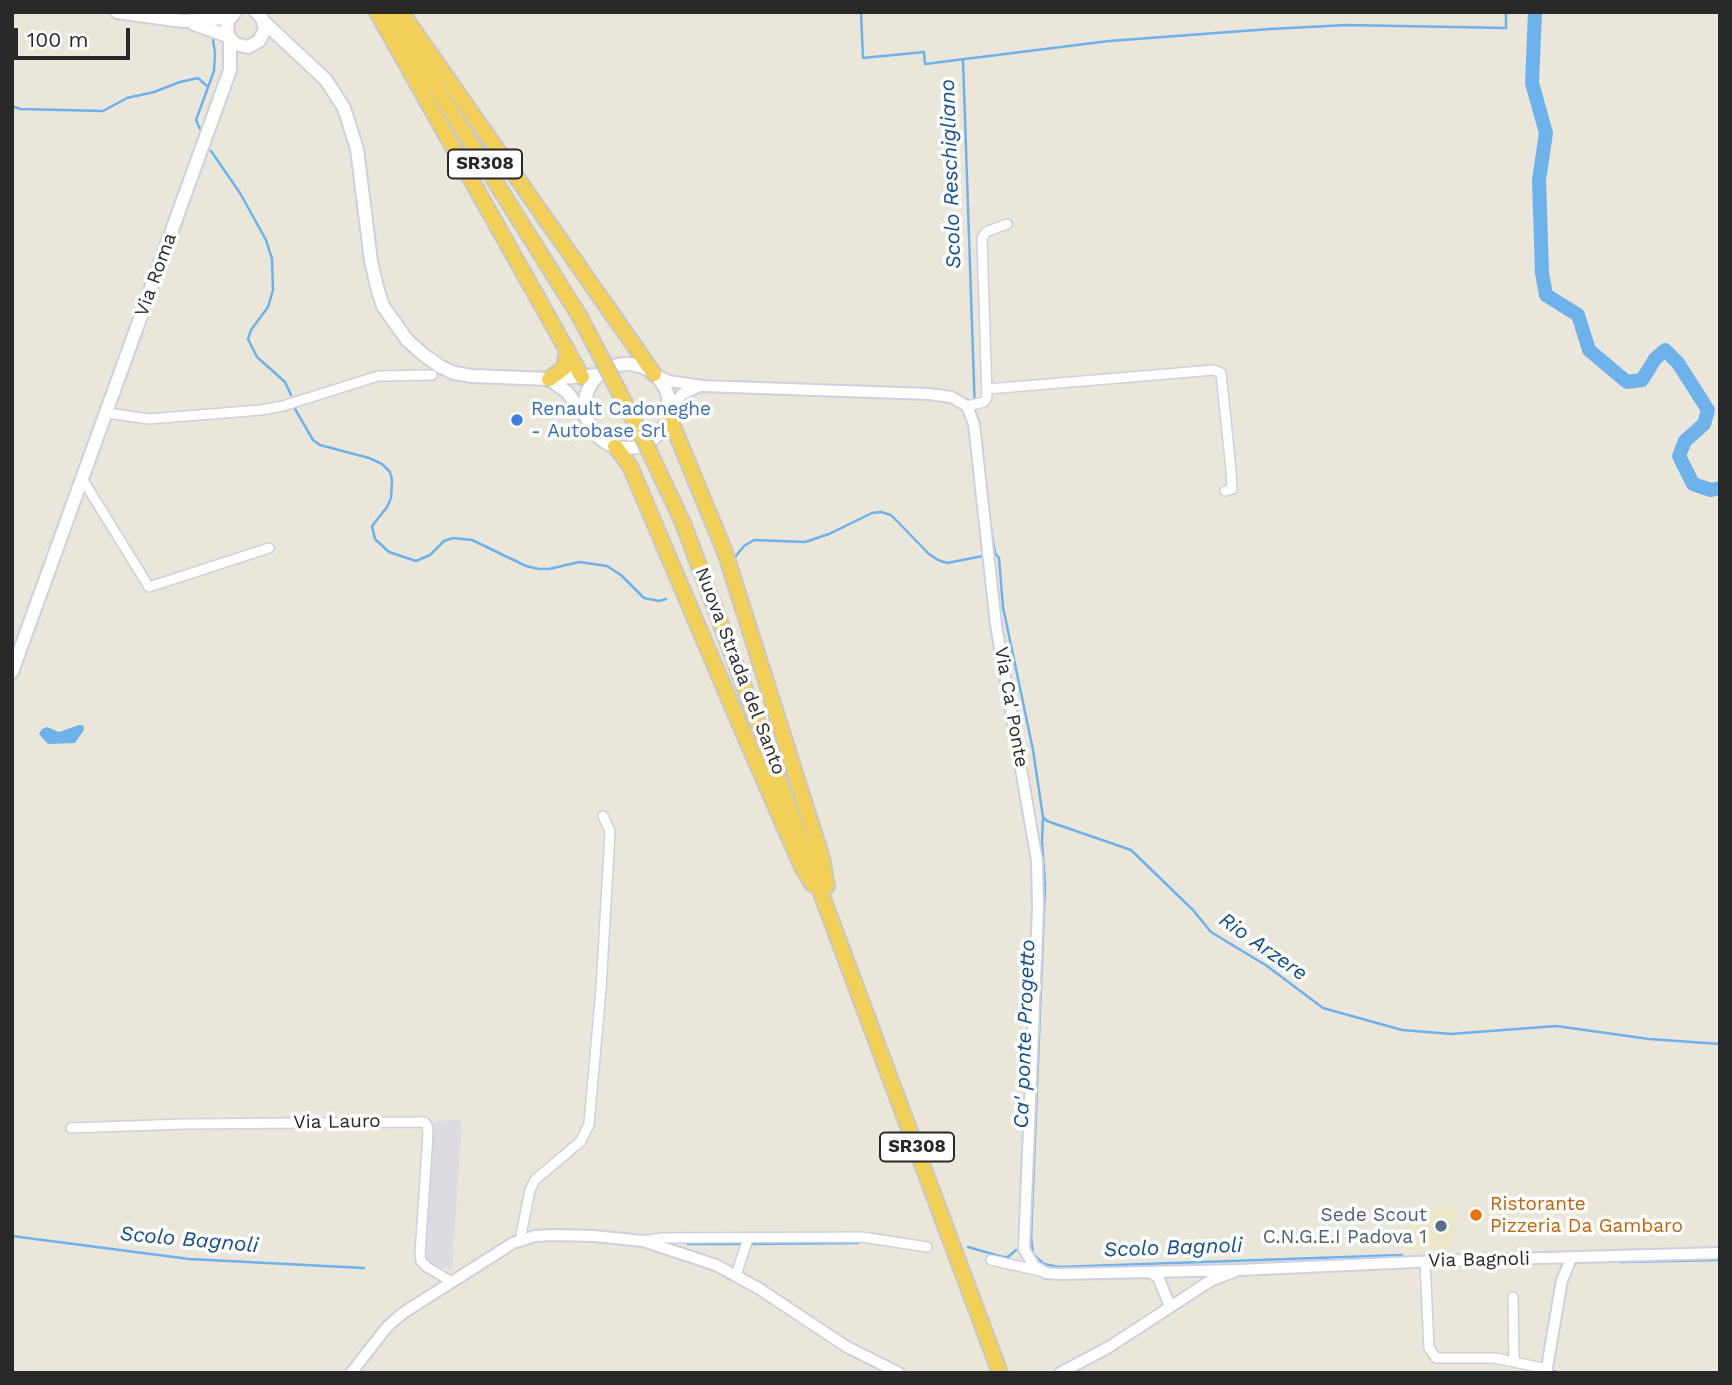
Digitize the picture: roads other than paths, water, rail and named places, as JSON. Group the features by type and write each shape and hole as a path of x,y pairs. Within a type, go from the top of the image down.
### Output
{"highway":[{"path":"377,12 582,377"},
{"name":"Nuova Strada del Santo","path":"389,12 580,317 643,438 683,523 1000,1373"},
{"path":"401,12 656,375"},
{"path":"549,379 565,368 567,348"},
{"path":"669,413 725,552 778,715 822,858 833,922"},
{"path":"615,446 630,466 801,865 833,922"}],"main road":[{"path":"117,12 183,20 222,18 233,14"},
{"name":"Via Roma","path":"12,672 230,70 229,38 226,29 233,14"},
{"path":"259,15 331,86 351,124 357,149 374,275 383,306 395,325 424,355 454,373 549,379 598,376"},
{"path":"254,44 265,29 259,15"},
{"path":"183,20 229,38 235,44 254,44 294,51"},
{"name":"Via Roma","path":"230,70 254,44"},
{"path":"549,379 567,392 602,439 615,446 635,447 644,444 660,432 669,413 667,393 656,375 636,365 616,365 598,376 587,394"},
{"path":"582,377 587,394 588,421"}],"street":[{"path":"656,375 669,381 702,386 929,394 951,397 967,406 984,402 988,388 982,238 986,232 1007,224"},
{"path":"988,388 1214,370 1221,373 1232,489 1225,491"},
{"path":"107,413 149,419 261,410 378,376 432,375"},
{"path":"669,413 682,394 702,386"},
{"name":"Via Ca' Ponte","path":"967,406 974,424 996,625 1037,861 1038,908 1024,1248"},
{"path":"83,480 149,587 270,548"},
{"path":"520,1240 530,1190 535,1180 580,1141 589,1124 601,989 610,831 603,816"},
{"name":"Via Lauro","path":"71,1128 424,1122 428,1134 421,1261 452,1282"},
{"path":"351,1373 387,1327 403,1313 520,1240 554,1235 643,1241 716,1265 736,1275 847,1347 899,1373"},
{"path":"643,1241 662,1238 862,1237 927,1247"},
{"path":"736,1275 748,1239"},
{"path":"1010,1264 1016,1261 1024,1248"},
{"path":"1024,1248 1030,1261 1041,1271"},
{"name":"Via Bagnoli","path":"991,1260 1059,1274 1720,1253"},
{"path":"1557,1258 1562,1280"},
{"path":"1425,1261 1431,1354 1442,1360 1486,1358 1547,1371 1562,1280 1569,1258"},
{"name":"Via Bagnoli","path":"1170,1306 1210,1281 1238,1270"},
{"path":"1060,1373 1109,1347 1170,1306 1158,1277 1146,1271"},
{"path":"1513,1297 1514,1362"}],"water":[{"path":"83,725 84,730 75,743 48,744 39,734 47,727 59,732"}],"waterway":[{"name":"Scolo Reschigliano","path":"861,12 863,58 924,52 925,64 1109,41 1270,29 1346,25 1506,28 1506,12"},
{"path":"1535,12 1532,83 1546,133 1539,180 1542,273 1546,295 1578,315 1589,350 1627,382 1642,380 1655,359 1665,350 1678,363 1708,410 1704,424 1685,441 1679,456 1693,484 1711,490 1720,488"},
{"name":"Rio Arzere","path":"200,129 196,120 214,71 213,40"},
{"name":"Scolo Reschigliano","path":"963,60 975,413"},
{"path":"12,106 20,109 103,111 127,98 180,82 198,78 208,87"},
{"name":"Rio Arzere","path":"211,151 240,193 266,240 272,259 273,290 268,307 251,330 248,339 257,357 285,382 291,395"},
{"name":"Rio Arzere","path":"295,409 313,440 320,445 369,458 382,464 390,472 391,498 372,526 375,539 389,552 416,561 430,555 444,541 453,538 472,540 526,566 539,569 579,562 607,566 621,575 644,598 659,601 666,599"},
{"name":"Rio Arzere","path":"735,557 744,546 754,540 805,542 829,534 872,513 881,512 891,515 938,560 947,563 983,556"},
{"name":"Rio Arzere","path":"989,517 995,553 999,558 1003,607 1033,750 1043,817 1047,821 1131,850 1193,910 1211,932 1267,966 1323,1008 1402,1030 1451,1034 1556,1026 1649,1039 1720,1044"},
{"name":"Ca' ponte Progetto","path":"1043,817 1045,885 1031,1237 1036,1257 1044,1264 1059,1267 1402,1255"},
{"name":"Scolo Bagnoli","path":"12,1236 189,1259 364,1268"},
{"name":"Scolo Bagnoli","path":"751,1244 858,1243"},
{"name":"Scolo Bagnoli","path":"688,1244 744,1244"},
{"name":"Scolo Bagnoli","path":"968,1247 1003,1257 1008,1257 1016,1250"},
{"name":"Scolo Bagnoli","path":"1621,1262 1720,1260"}],"place":[{"name":"Renault Cadoneghe - Autobase Srl","path":"517,420"},
{"name":"Ristorante Pizzeria Da Gambaro","path":"1476,1215"},
{"name":"Sede Scout C.N.G.E.I Padova 1","path":"1441,1226"}]}
